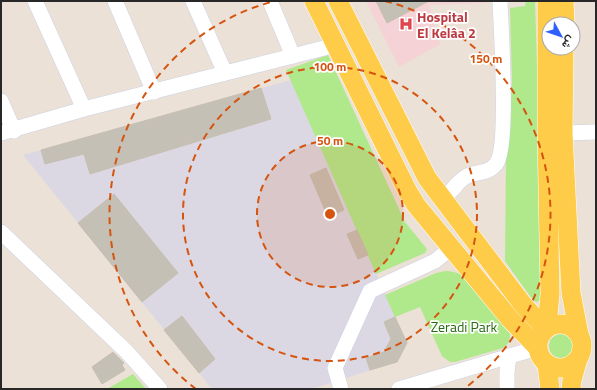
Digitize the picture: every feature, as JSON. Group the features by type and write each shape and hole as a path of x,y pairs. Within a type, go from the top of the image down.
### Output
{"main road":[{"path":"314,1 407,190 426,219 553,368 567,367 578,359"},
{"path":"338,1 427,178 441,199 524,306 547,328"},
{"path":"547,1 547,134 550,294 547,328"},
{"path":"564,1 565,16"},
{"path":"564,56 563,133 571,293 582,347 572,380 572,389"},
{"path":"468,267 484,255"},
{"path":"550,294 571,293"},
{"path":"510,319 524,306"},
{"path":"550,389 541,355 539,337 547,328 554,324 568,325 579,334"}],"street":[{"path":"35,1 84,109"},
{"path":"115,1 154,92"},
{"path":"193,1 225,73"},
{"path":"270,1 293,56"},
{"path":"441,199 461,180 469,175 484,173 490,170 499,160 502,141 503,69 500,1"},
{"path":"1,102 7,132 84,109 336,45"},
{"path":"563,133 596,132"},
{"path":"1,232 128,352 160,389"},
{"path":"341,389 334,368 370,291 435,261 452,248"},
{"path":"399,389 509,356 541,355"},
{"path":"507,389 509,356"}],"shaded area":[{"name":"Hospital El Kelâa 2","path":"366,1 486,1 486,3 429,5 440,44 399,67"},
{"path":"291,80 407,343 397,362 311,389 212,389 23,155"}],"green space":[{"path":"526,1 535,1 544,296 543,299 536,302 532,299 505,261 506,156 512,82 510,8 525,6"},
{"path":"328,55 405,222 427,249 425,253 376,274 286,70"},
{"name":"Zeradi Park","path":"451,271 467,278 510,333 510,338 507,345 503,348 455,362 450,362 442,356 420,307 395,317 385,295 436,273"},
{"path":"561,334 570,337 573,346 570,355 561,358 552,355 549,346 552,337"},
{"path":"133,374 146,389 107,389"}],"building":[{"path":"376,1 429,1 387,23"},
{"path":"261,88 271,119 90,174 84,154 45,164 41,150"},
{"path":"326,168 344,210 328,217 310,175"},
{"path":"114,194 178,273 142,302 78,223"},
{"path":"357,230 368,255 358,259 347,234"},
{"path":"182,316 215,359 199,373 164,330"},
{"path":"395,317 407,343 397,362 370,370 366,358 384,352 391,339 384,322"},
{"path":"113,352 124,363 122,365 125,370 102,384 92,367"}],"place":[{"name":"Hospital El Kelâa 2","path":"406,24"}]}
